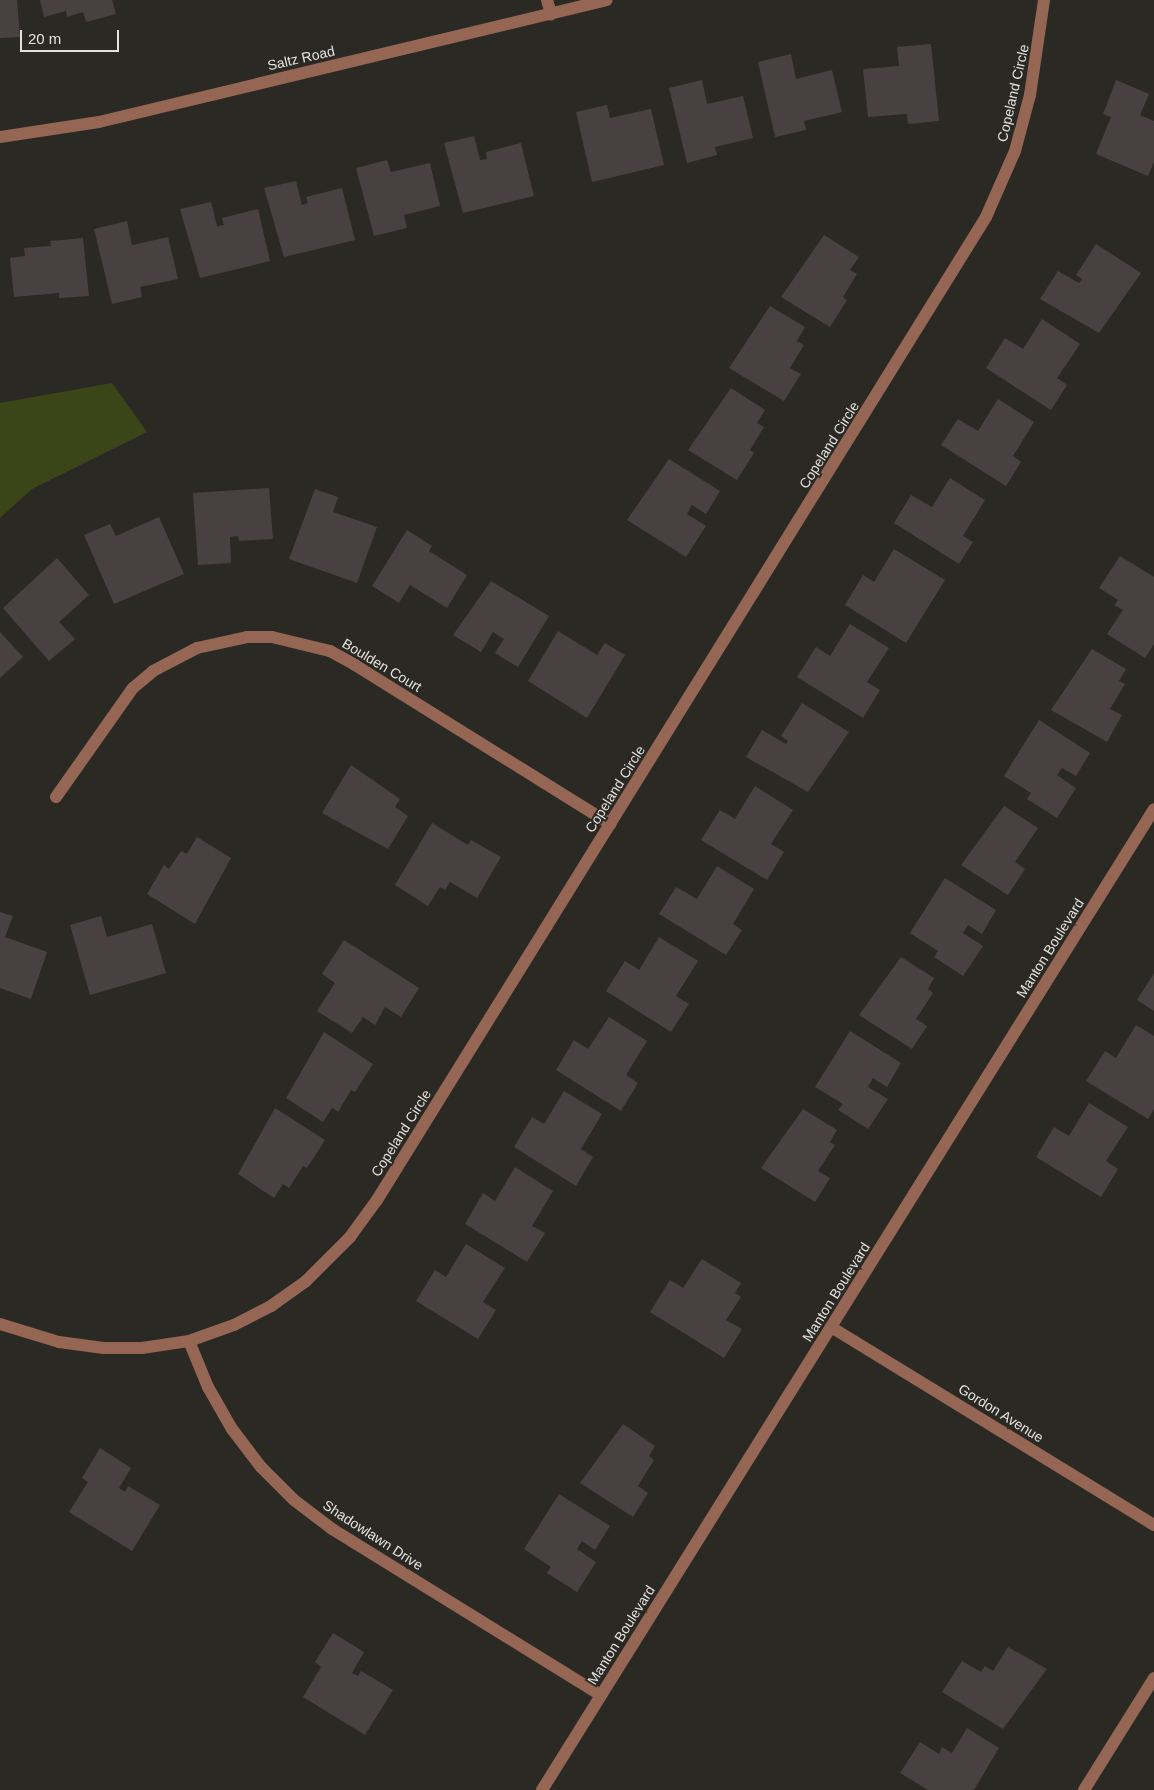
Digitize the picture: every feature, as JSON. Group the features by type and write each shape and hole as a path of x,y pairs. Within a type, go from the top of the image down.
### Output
{"street":[{"path":"547,0 551,14"},
{"name":"Saltz Road","path":"0,137 99,122 608,0"},
{"name":"Copeland Circle","path":"0,1324 59,1342 104,1348 142,1348 189,1341 234,1325 272,1306 306,1282 350,1238 377,1200 986,217 1015,151 1030,95 1044,0"},
{"name":"Boulden Court","path":"56,796 133,688 153,671 198,648 238,638 272,637 330,651 356,665 610,824"},
{"name":"Manton Boulevard","path":"542,1790 1154,809"},
{"name":"Gordon Avenue","path":"831,1327 1154,1525"},
{"name":"Shadowlawn Drive","path":"189,1341 208,1387 232,1428 261,1467 294,1500 332,1529 601,1694"},
{"path":"1084,1790 1154,1678"}],"green space":[{"path":"112,383 147,432 32,489 0,518 0,403"}],"building":[{"path":"0,0 17,0 20,37 0,38"},
{"path":"40,0 112,0 116,14 86,22 83,12 67,17 66,11 44,17"},
{"path":"931,44 939,121 908,124 907,114 868,117 863,69 899,66 897,47"},
{"path":"791,54 796,79 832,70 842,112 804,121 806,130 775,137 758,62"},
{"path":"702,80 707,104 743,96 753,138 715,147 717,155 687,163 669,88"},
{"path":"1116,80 1149,94 1140,115 1154,121 1154,162 1148,176 1096,154 1111,117 1103,114"},
{"path":"607,105 610,118 651,109 664,165 592,182 576,112"},
{"path":"474,136 480,160 487,159 486,152 521,143 534,196 463,213 444,143"},
{"path":"387,160 391,172 430,163 440,206 404,215 407,228 374,236 356,168"},
{"path":"296,181 302,205 308,203 306,197 342,188 355,240 284,257 264,188"},
{"path":"211,202 217,226 224,225 222,218 258,209 270,261 200,278 180,209"},
{"path":"127,221 132,245 168,237 178,279 140,287 142,297 112,304 94,229"},
{"path":"824,235 859,257 850,270 857,274 843,297 847,300 830,327 781,297"},
{"path":"83,238 89,296 59,298 59,293 14,297 10,258 25,256 24,248 51,246 50,241"},
{"path":"1096,244 1141,273 1099,333 1040,299 1058,271 1079,283 1082,279 1076,275"},
{"path":"770,306 805,327 797,341 804,345 790,368 801,374 784,401 729,368"},
{"path":"1042,319 1080,344 1057,378 1067,385 1051,410 986,368 1005,338 1023,349"},
{"path":"731,388 765,410 757,423 764,427 750,450 754,453 737,480 688,450"},
{"path":"998,399 1034,422 1013,456 1021,462 1006,486 941,445 958,419 978,431"},
{"path":"669,459 720,491 706,514 692,505 687,514 706,526 686,557 627,520"},
{"path":"950,478 985,500 963,536 973,542 959,564 894,523 911,495 932,507"},
{"path":"269,488 273,539 239,541 238,536 230,537 231,563 198,565 193,493"},
{"path":"315,489 338,497 333,512 377,527 357,583 289,559"},
{"path":"159,517 184,574 114,604 84,535 110,524 116,536"},
{"path":"407,530 432,546 429,551 467,575 447,608 410,585 399,603 372,586"},
{"path":"894,549 945,580 906,643 845,605 863,575 874,582"},
{"path":"1120,556 1154,577 1154,644 1145,658 1107,634 1123,610 1114,605 1118,600 1099,588"},
{"path":"57,558 89,595 59,622 75,639 49,661 3,608"},
{"path":"491,581 549,616 518,667 495,653 504,639 493,632 481,652 453,635"},
{"path":"850,624 889,648 867,682 880,690 863,718 797,677 816,647 830,656"},
{"path":"558,631 597,655 605,643 625,655 587,718 528,681"},
{"path":"0,632 23,657 0,678"},
{"path":"1092,649 1126,669 1119,681 1125,684 1110,709 1122,715 1107,742 1051,710"},
{"path":"802,703 849,732 808,792 746,757 762,730 786,744 788,741 781,736"},
{"path":"1039,720 1090,753 1076,776 1062,768 1057,775 1076,788 1057,818 1027,799 1031,793 1004,776"},
{"path":"351,765 400,799 395,807 408,816 388,849 322,813"},
{"path":"755,786 793,810 771,844 784,852 767,880 701,840 720,810 735,819"},
{"path":"1004,806 1038,828 1015,862 1025,869 1008,895 961,865"},
{"path":"432,823 468,845 471,840 501,857 477,898 450,882 445,890 440,887 428,906 395,885"},
{"path":"197,837 231,858 195,924 147,894 164,865 169,869 181,851 187,854"},
{"path":"717,866 754,889 733,924 742,930 726,955 659,914 676,887 697,899"},
{"path":"945,878 996,910 982,934 968,925 963,933 983,946 963,976 934,957 938,951 910,933"},
{"path":"0,912 13,916 5,937 47,952 31,999 0,988"},
{"path":"101,916 107,937 152,924 166,973 90,995 70,925"},
{"path":"659,937 698,961 676,996 689,1004 671,1032 606,991 625,961 639,970"},
{"path":"344,940 419,988 401,1017 385,1007 375,1025 363,1017 352,1033 317,1011 335,983 322,974"},
{"path":"901,957 934,978 928,989 933,993 916,1019 927,1026 912,1049 859,1015"},
{"path":"1154,973 1154,1011 1137,1000"},
{"path":"609,1017 647,1041 626,1075 638,1083 621,1111 556,1070 574,1040 588,1049"},
{"path":"1136,1025 1154,1036 1154,1109 1148,1119 1086,1081 1105,1051 1116,1058"},
{"path":"850,1031 901,1063 887,1087 873,1078 868,1087 888,1099 868,1129 838,1110 843,1104 815,1087"},
{"path":"324,1032 373,1064 355,1092 351,1090 338,1112 332,1108 323,1122 286,1098"},
{"path":"564,1091 602,1114 581,1149 593,1157 576,1186 514,1147 532,1117 544,1124"},
{"path":"1089,1103 1128,1127 1106,1161 1118,1169 1101,1197 1036,1157 1054,1127 1069,1136"},
{"path":"275,1108 325,1140 307,1168 303,1166 289,1188 283,1184 274,1198 238,1174"},
{"path":"803,1109 837,1130 830,1142 835,1145 818,1171 830,1178 815,1202 761,1168"},
{"path":"515,1167 553,1191 532,1226 545,1233 527,1262 465,1224 483,1193 495,1201"},
{"path":"466,1244 505,1268 483,1302 496,1310 478,1339 416,1301 435,1270 446,1277"},
{"path":"702,1259 741,1283 735,1293 741,1297 726,1320 742,1329 724,1358 650,1312 670,1280 683,1288"},
{"path":"623,1424 655,1446 649,1456 654,1460 638,1486 648,1493 633,1517 580,1483"},
{"path":"100,1448 131,1468 119,1488 125,1492 128,1486 160,1505 132,1551 69,1512 88,1482 82,1478"},
{"path":"559,1494 610,1526 595,1550 582,1541 577,1549 596,1562 577,1592 547,1573 551,1567 524,1549"},
{"path":"333,1633 364,1652 352,1673 358,1676 361,1671 393,1690 365,1735 303,1697 321,1667 315,1662"},
{"path":"1008,1647 1047,1669 1003,1729 942,1692 962,1661 981,1672 985,1666 993,1671"},
{"path":"967,1728 999,1748 974,1790 928,1790 900,1773 920,1742 939,1754 942,1747 952,1753"}]}
